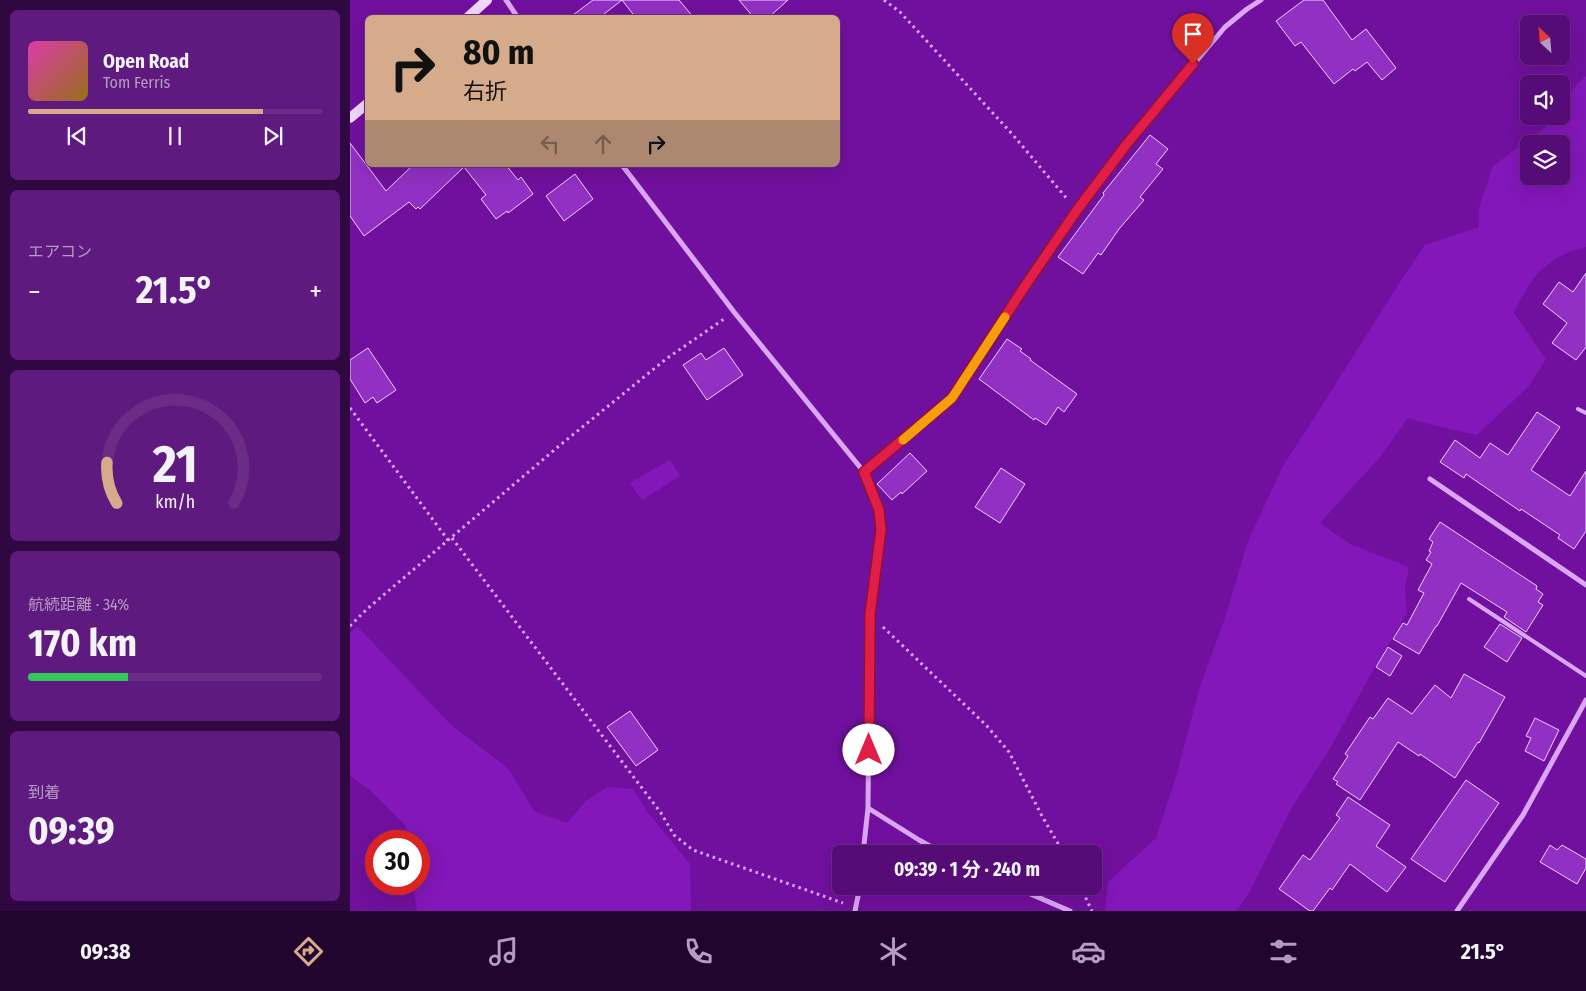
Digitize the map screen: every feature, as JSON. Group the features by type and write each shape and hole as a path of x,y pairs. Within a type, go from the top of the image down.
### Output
{"street":[{"path":"470,15 487,0"},
{"path":"506,0 516,15"},
{"path":"864,472 952,398 1077,210 1126,145 1226,27 1261,0"},
{"path":"350,118 365,106"},
{"path":"624,167 734,312 864,472 879,510 881,530 870,614 868,808 864,845"},
{"path":"1430,479 1586,585"},
{"path":"1457,911 1523,815 1586,700"},
{"path":"868,808 928,845"},
{"path":"855,909 858,895"},
{"path":"1033,895 1070,911"}],"lane":[{"path":"1578,409 1586,413"},
{"path":"1469,600 1586,676"}],"path":[{"path":"884,0 900,12 1000,120 1077,210"},
{"path":"350,626 367,609 559,446 666,359 734,312"},
{"path":"350,408 661,814 674,835 693,850 855,909"},
{"path":"870,614 986,726 1009,752 1059,845"},
{"path":"1084,895 1092,911"}],"shaded area":[{"path":"1586,76 1586,247 1560,256 1541,270 1533,279 1514,313 1546,359 1529,386 1477,435 1408,418 1381,456 1320,523 1350,544 1409,567 1405,588 1407,613 1328,752 1292,807 1250,891 1237,911 1105,911 1108,882 1156,838 1177,774 1200,686 1225,618 1248,541 1283,466 1425,245 1479,227 1479,208 1493,166 1520,146 1520,185 1570,185 1570,135 1535,135 1549,125 1570,125 1570,93"},
{"path":"670,460 680,476 642,500 630,483"},
{"path":"357,626 451,725 509,769 534,811 567,823 586,801 607,787 633,789 649,814 690,864 691,911 417,911 415,895 430,895 430,830 406,830 405,825 371,791 350,776 350,633"}],"building":[{"path":"593,0 622,0 603,15 573,15"},
{"path":"622,0 679,0 692,15 634,15"},
{"path":"739,0 788,0 771,15 752,15"},
{"path":"1304,0 1323,0 1352,40 1366,29 1396,68 1382,80 1367,62 1355,71 1353,69 1334,84 1301,42 1295,46 1276,21"},
{"path":"1150,135 1168,149 1156,164 1163,169 1140,197 1144,200 1119,229 1101,255 1098,253 1083,274 1058,257 1104,195 1103,193"},
{"path":"350,143 365,163 365,167 368,167 386,191 411,167 464,167 420,209 418,207 416,209 409,202 364,236 350,216"},
{"path":"464,167 508,167 518,180 521,177 533,194 508,213 507,211 496,219 481,199 486,195"},
{"path":"575,174 593,199 564,221 546,196"},
{"path":"1586,273 1586,347 1576,360 1552,343 1567,323 1543,304 1559,282 1573,292"},
{"path":"1007,339 1022,349 1020,351 1030,360 1077,394 1064,412 1058,407 1046,425 1035,418 1034,420 979,379"},
{"path":"368,348 396,390 377,403 373,397 365,403 350,379 350,360"},
{"path":"724,348 743,375 707,400 683,365 701,353 706,360"},
{"path":"1537,412 1560,427 1531,470 1570,496 1586,471 1586,531 1574,549 1558,538 1560,535 1521,509 1520,511 1466,474 1464,478 1440,462 1455,440 1480,458 1490,443 1508,455"},
{"path":"910,453 927,471 902,494 901,492 892,500 877,484"},
{"path":"1001,468 1025,484 1000,523 975,507"},
{"path":"1440,522 1537,586 1536,589 1543,594 1538,602 1543,605 1526,632 1504,617 1507,612 1461,583 1419,654 1393,639 1403,623 1407,625 1424,593 1418,590 1432,564 1426,560 1431,552 1429,551 1433,542 1429,539"},
{"path":"1500,624 1522,638 1507,662 1484,647"},
{"path":"1388,647 1402,656 1390,676 1376,667"},
{"path":"1464,674 1505,697 1479,743 1455,778 1420,754 1419,756 1398,742 1360,800 1336,784 1338,782 1333,779 1348,756 1345,754 1370,717 1373,719 1388,698 1412,714 1435,685 1451,698"},
{"path":"630,711 658,750 636,766 607,727"},
{"path":"1535,718 1559,730 1544,761 1525,751 1531,738 1526,736"},
{"path":"1466,780 1499,803 1445,882 1411,859"},
{"path":"1348,797 1390,825 1376,846 1406,867 1387,892 1350,864 1332,890 1330,888 1313,911 1310,911 1279,889 1303,855 1310,860 1340,818 1336,815"},
{"path":"1550,845 1557,850 1562,845 1586,859 1586,868 1577,884 1540,862"}],"slow traffic":[{"path":"903,440 952,398 1005,317"}],"route":[{"path":"869,750 870,614 881,530 879,510 864,472 952,398 1077,210 1126,145 1193,64"}]}
